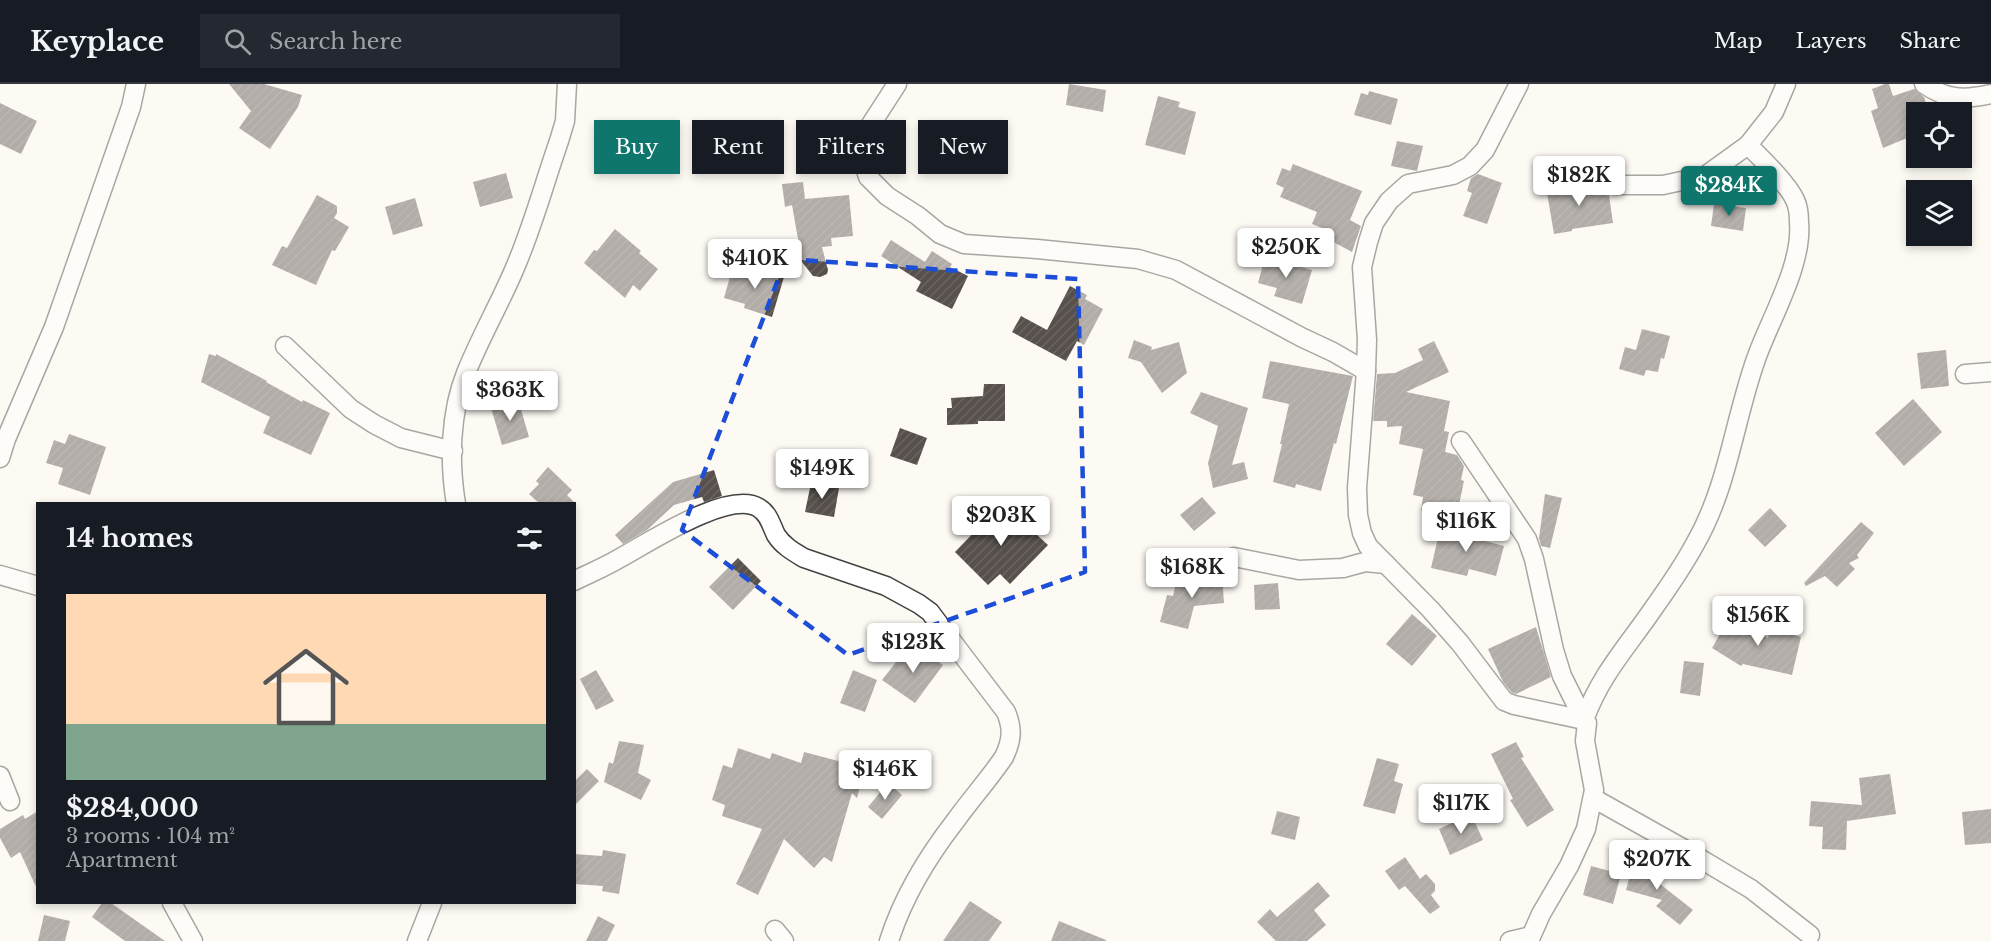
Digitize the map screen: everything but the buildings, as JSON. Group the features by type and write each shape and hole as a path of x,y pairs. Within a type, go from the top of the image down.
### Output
{"street":[{"path":"0,458 54,327 131,107 136,84"},
{"path":"456,502 453,489 453,451 459,398 466,374 515,268 559,141 565,121 567,84"},
{"path":"897,84 866,132 861,154 868,177 887,196 918,216 940,234 964,244 1037,249 1158,264 1176,270 1366,371"},
{"path":"1519,84 1485,150 1470,166 1453,174 1408,184 1389,201 1374,223 1362,267 1367,340 1357,488 1358,515 1368,546 1460,644 1504,701 1584,720"},
{"path":"1615,185 1663,185 1705,176 1748,145 1774,112 1786,84"},
{"path":"1924,84 1936,93 1947,97 1974,98 1991,94"},
{"path":"1584,720 1600,683 1653,609 1696,543 1706,523 1722,484 1755,361 1784,293 1797,252 1800,224 1795,200 1776,174 1748,145"},
{"path":"285,346 351,409 374,424 401,438 453,451"},
{"path":"1965,374 1991,372"},
{"path":"1461,441 1527,539 1534,559 1562,676 1587,723 1586,741 1593,798 1586,829 1530,938 1510,941"},
{"path":"576,580 618,560 694,517 718,508 749,505 758,507 765,513 781,542 798,555 886,586 930,612 1006,712 1012,731 1004,757 954,822 915,881 900,911 889,941"},
{"path":"1234,557 1299,570 1343,568 1365,562 1386,564"},
{"path":"0,575 36,585"},
{"path":"0,776 10,801"},
{"path":"1593,798 1751,890 1810,935"},
{"path":"173,904 193,941"},
{"path":"417,941 432,904"}],"highlighted area":[{"path":"786,259 1078,279 1085,572 848,655 682,530"}]}
